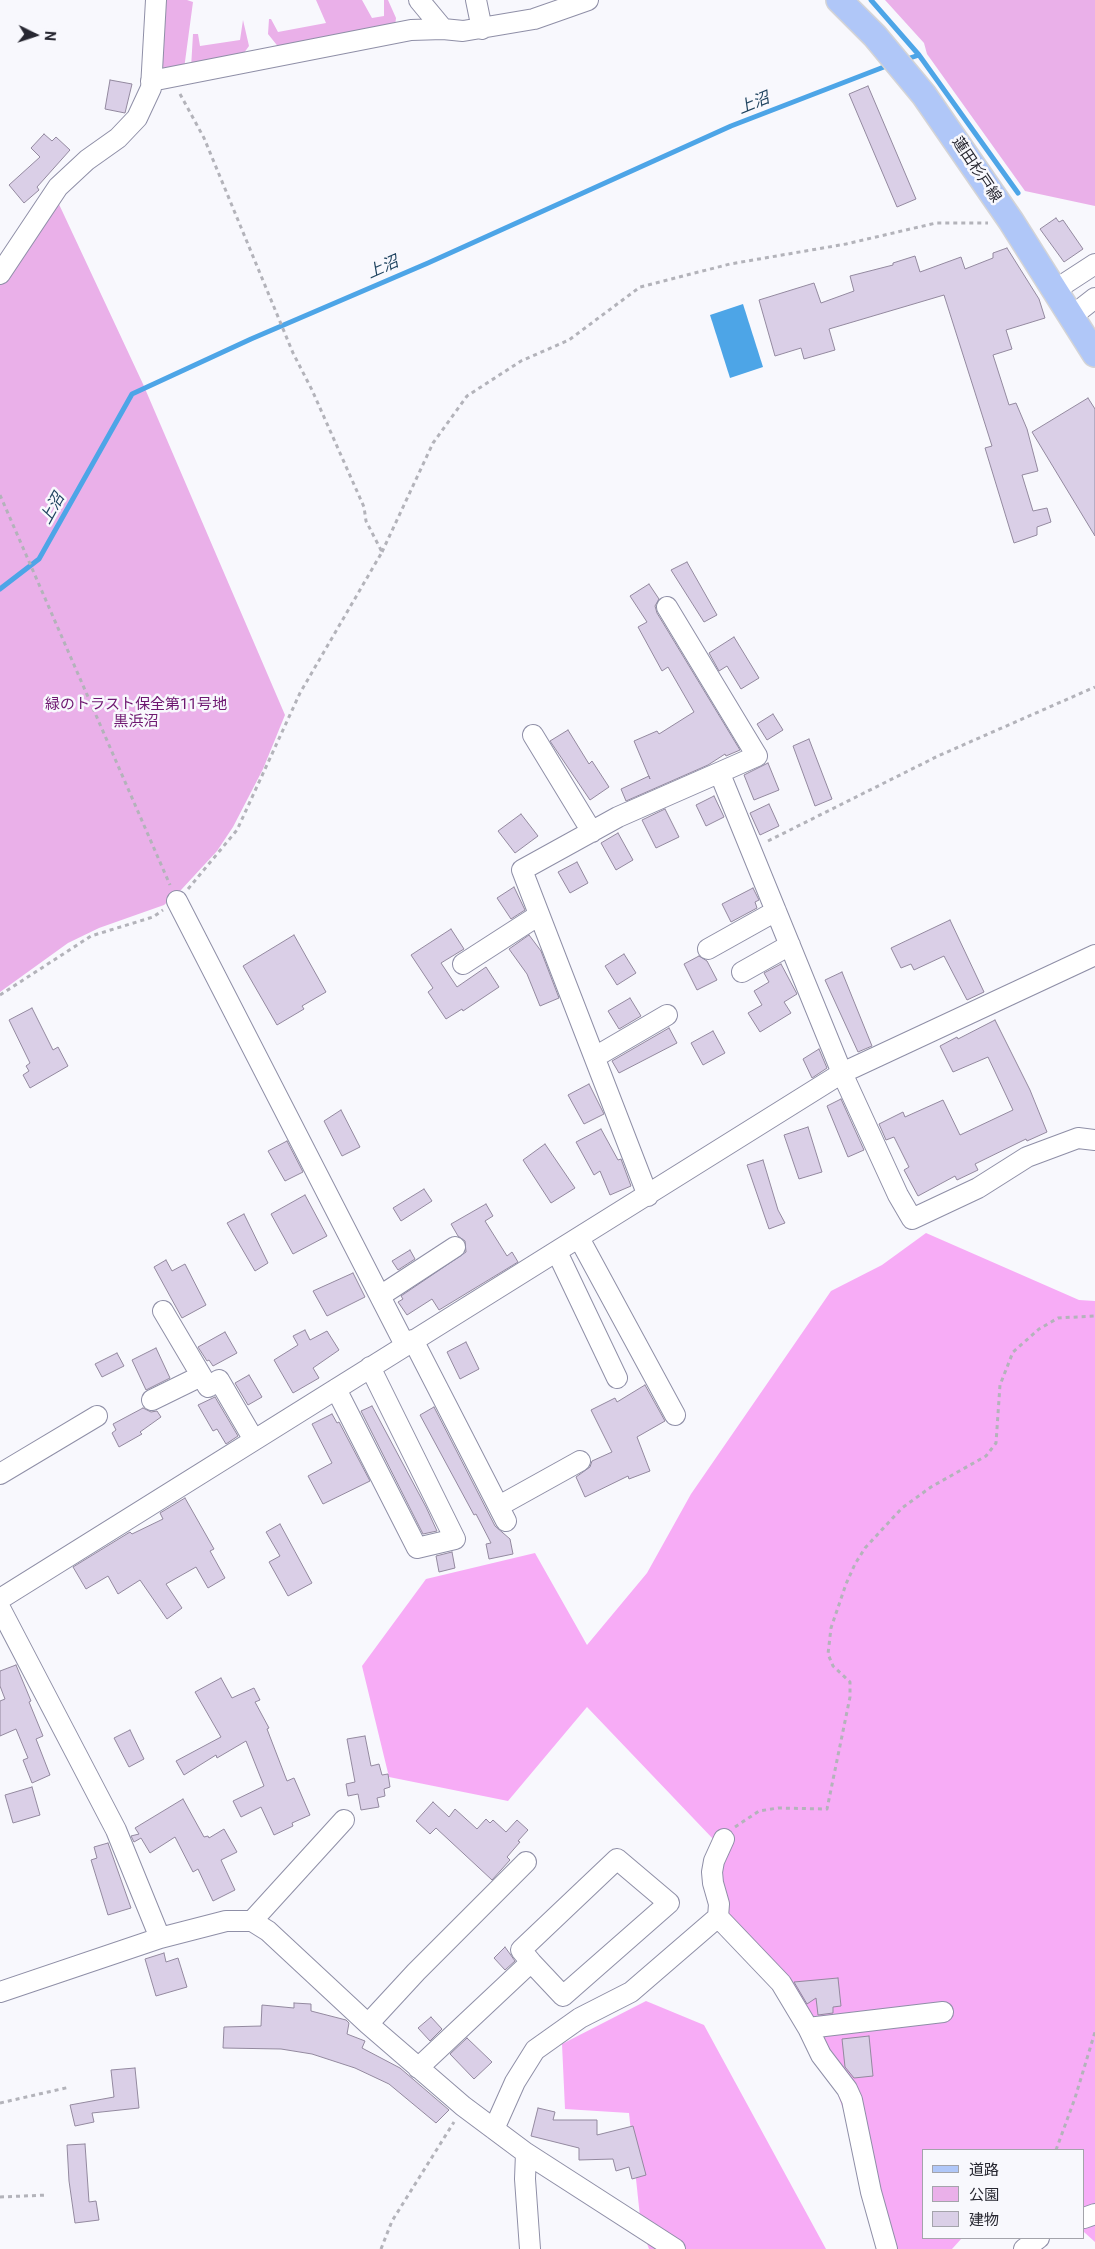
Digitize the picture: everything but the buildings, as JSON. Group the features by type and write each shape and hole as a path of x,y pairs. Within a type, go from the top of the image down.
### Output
{"main road":[{"name":"蓮田杉戸線","path":"839,0 903,67 945,124 1011,221 1095,354"}],"street":[{"path":"156,0 160,79"},
{"path":"419,0 443,29"},
{"path":"476,0 482,29"},
{"path":"0,274 58,187 87,160 118,138 137,118 151,88 160,79 412,30 482,29 534,19 586,0"},
{"path":"1055,290 1095,264"},
{"path":"1072,316 1095,298"},
{"path":"648,1196 522,870 618,817 720,774 757,756 667,607"},
{"path":"533,735 592,832"},
{"path":"720,774 842,1073 898,1195 912,1219 978,1188 1028,1157 1078,1138 1095,1140"},
{"path":"177,902 380,1296 409,1343 502,1513 580,1461"},
{"path":"708,949 776,911"},
{"path":"462,964 539,915"},
{"path":"742,972 790,944"},
{"path":"0,1599 648,1196 842,1073 1095,955"},
{"path":"595,1057 667,1015"},
{"path":"579,1238 675,1415"},
{"path":"380,1296 455,1247"},
{"path":"557,1252 617,1378"},
{"path":"163,1311 208,1387 219,1380 254,1440"},
{"path":"336,1389 417,1548 456,1539 370,1368"},
{"path":"152,1400 201,1376"},
{"path":"0,1474 97,1416"},
{"path":"0,1608 116,1830 160,1938"},
{"path":"252,1920 344,1820"},
{"path":"494,2129 515,2082 535,2050 580,2018 631,1992 718,1917 719,1904 712,1872 714,1861 724,1838"},
{"path":"617,1859 669,1903 563,1996 531,1962 521,1950 617,1859"},
{"path":"368,2024 416,1972 526,1862"},
{"path":"718,1917 781,1983 808,2028 821,2055 852,2100 871,2192 887,2249"},
{"path":"0,1992 160,1938 226,1921 252,1920 268,1931 368,2024 463,2106 526,2153 675,2249"},
{"path":"418,2068 531,1962"},
{"path":"808,2028 943,2012"},
{"path":"526,2153 525,2179 530,2249"},
{"path":"1024,2249 1038,2239"}],"path":[{"path":"160,79 204,138 293,352 364,507 366,521 382,552"},
{"path":"0,995 91,936 153,917 177,902 237,830 300,693 382,552 433,442 467,396 521,361 569,340 640,287 730,264 846,244 936,223 992,224 1011,221"},
{"path":"0,494 177,902"},
{"path":"751,849 938,756 1095,687"},
{"path":"724,1838 740,1823 759,1811 786,1808 826,1809 850,1697 850,1682 833,1666 828,1654 832,1628 846,1584 855,1564 865,1548 902,1508 931,1487 986,1456 996,1443 1000,1385 1013,1352 1039,1328 1058,1318 1095,1316"},
{"path":"1056,2149 1075,2098 1095,2032"},
{"path":"0,2103 70,2087"},
{"path":"381,2249 396,2213 463,2106"},
{"path":"0,2197 47,2195"}],"green space":[{"path":"159,0 187,0 193,2 184,69 161,74"},
{"path":"316,0 362,0 372,18 384,16 384,0 388,0 396,18 395,26 280,49 268,34 269,19 271,19 278,32 326,23"},
{"path":"885,0 1095,0 1095,206 1025,191 927,54 924,43"},
{"path":"243,20 249,46 241,57 191,68 193,34 198,34 200,46 240,40"},
{"name":"緑のトラスト保全第11号地 黒浜沼","path":"57,200 143,384 285,715 263,769 233,827 217,851 181,890 164,905 99,928 68,943 0,992 0,280"}],"shaded area":[{"path":"926,1233 1079,1300 1095,1301 1095,2242 1085,2233 1085,2149 922,2149 922,2239 961,2239 952,2249 894,2249 810,2018 718,1913 715,1841 587,1707 508,1801 389,1777 362,1666 426,1579 535,1553 587,1645 647,1573 691,1494 831,1291 882,1265"},
{"path":"646,2001 704,2025 826,2249 649,2249 641,2226 629,2113 565,2109 562,2044"}],"water":[{"path":"743,304 763,367 730,378 710,315"}],"waterway":[{"path":"871,0 919,55 1018,193"},
{"path":"904,60 919,55"},
{"name":"上沼","path":"0,589 39,559 132,394 251,339 428,263 731,126 889,65"}]}
